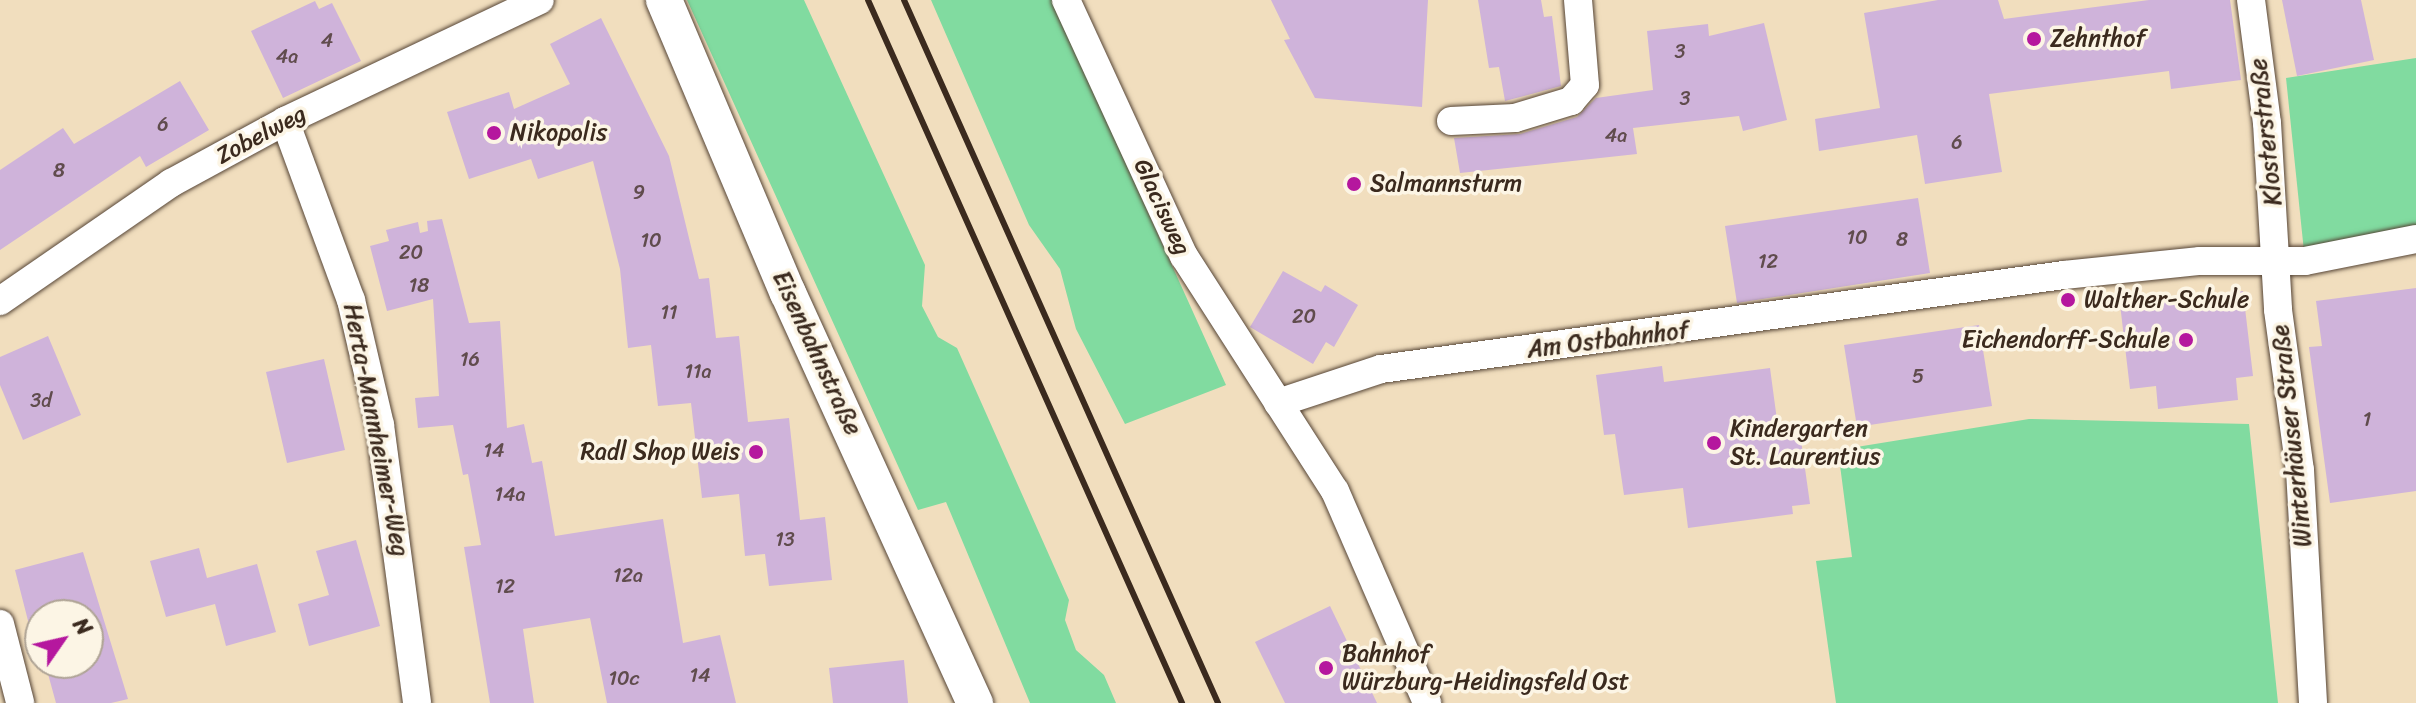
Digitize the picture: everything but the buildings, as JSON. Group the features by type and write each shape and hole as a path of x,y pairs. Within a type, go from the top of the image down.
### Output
{"street":[{"name":"Zobelweg","path":"0,301 171,183 285,121 540,0"},
{"name":"Eisenbahnstraße","path":"664,0 788,293 975,703"},
{"name":"Glacisweg","path":"1066,0 1184,256 1278,403"},
{"path":"1451,121 1515,118 1571,101 1585,85 1578,0"},
{"name":"Klosterstraße","path":"2251,0 2267,123 2276,264"},
{"name":"Herta-Mannheimer-Weg","path":"285,121 351,300 382,440 417,703"},
{"name":"Am Ostbahnhof","path":"1278,403 1381,369 2064,275 2200,261 2276,264 2416,239"},
{"name":"Winterhäuser Straße","path":"2276,264 2300,470 2313,703"},
{"path":"1278,403 1335,491 1427,703"},
{"path":"0,624 20,702"}],"green space":[{"path":"687,0 804,0 925,265 922,306 938,337 957,348 1069,600 1065,620 1076,650 1104,675 1116,703 1030,703 946,502 918,510"},
{"path":"931,0 1052,0 1226,385 1125,424 1076,329 1060,269 1029,225"},
{"path":"2416,58 2416,239 2305,261 2286,78"},
{"path":"2029,419 2249,424 2278,703 1836,703 1816,561 1852,557 1838,450"}],"railway":[{"path":"868,0 1182,703"},
{"path":"904,0 1218,703"}],"place":[{"name":"Zehnthof","path":"2034,39"},
{"name":"Nikopolis","path":"494,133"},
{"name":"Salmannsturm","path":"1354,184"},
{"name":"Walther-Schule","path":"2068,300"},
{"name":"Eichendorff-Schule","path":"2186,340"},
{"name":"Kindergarten St. Laurentius","path":"1714,443"},
{"name":"Radl Shop Weis","path":"756,452"},
{"name":"Bahnhof Würzburg-Heidingsfeld Ost","path":"1326,668"}]}
